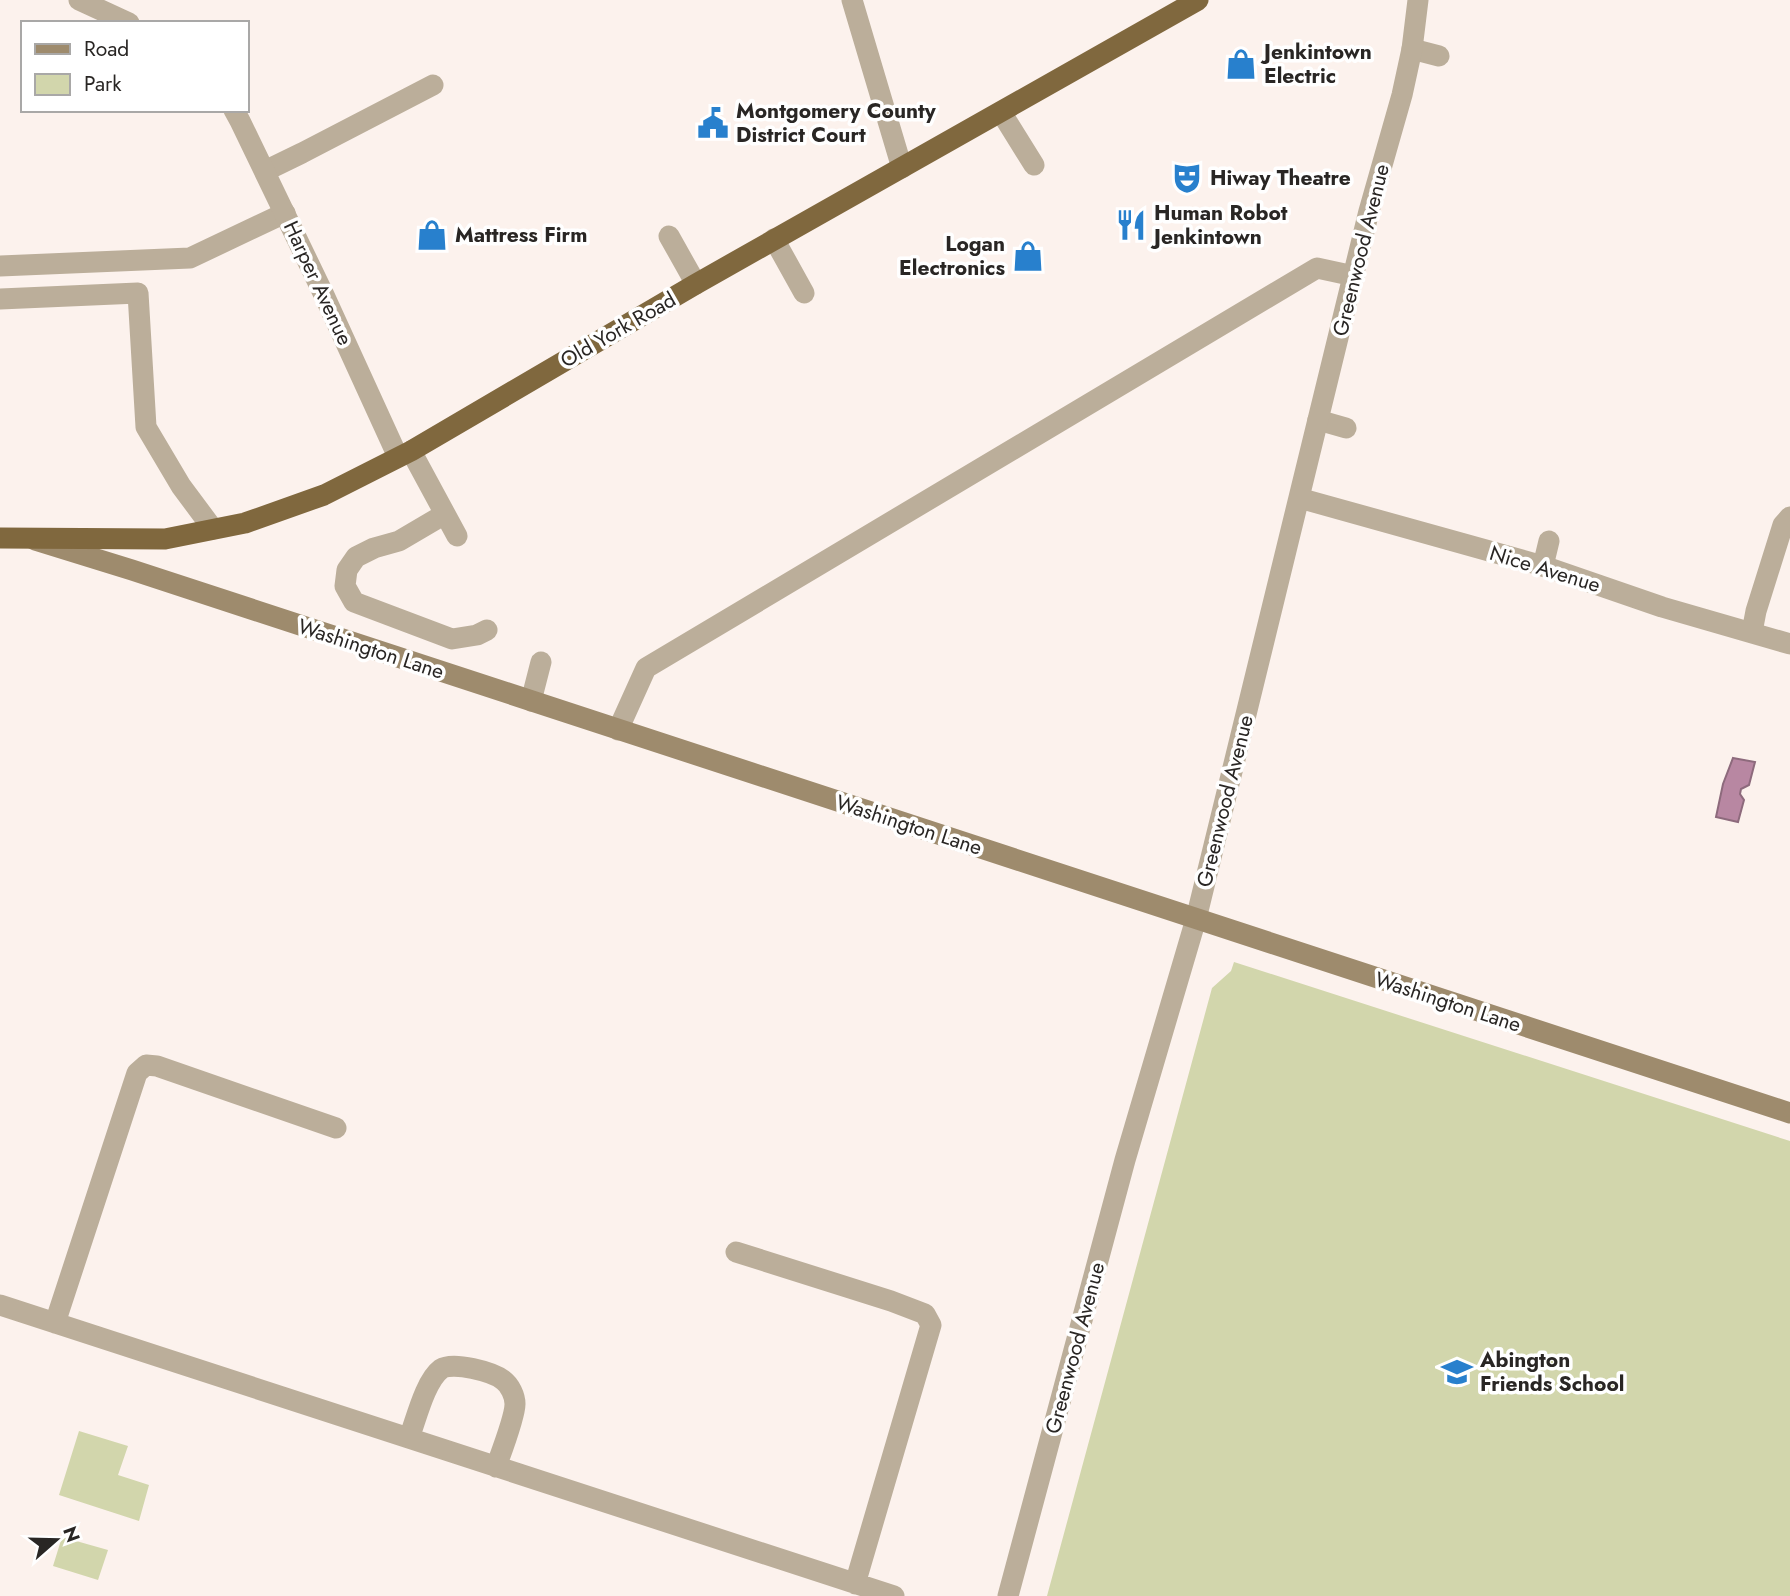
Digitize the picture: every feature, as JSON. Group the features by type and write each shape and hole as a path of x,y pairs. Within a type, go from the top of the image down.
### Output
{"highway":[{"name":"Old York Road","path":"0,538 165,539 245,523 324,495 404,454 774,239 1198,0"}],"main road":[{"name":"Washington Lane","path":"29,538 1790,1113"}],"street":[{"path":"79,0 125,21"},
{"path":"852,0 902,168"},
{"name":"Greenwood Avenue","path":"1008,1596 1125,1160 1196,919 1369,211 1402,96 1412,49 1418,0"},
{"path":"1412,49 1439,56"},
{"path":"265,171 433,85"},
{"name":"Harper Avenue","path":"234,112 404,454 457,536"},
{"path":"1001,112 1034,165"},
{"path":"0,266 190,258 285,213"},
{"path":"669,236 696,284"},
{"path":"774,239 804,293"},
{"path":"618,730 646,668 918,500 1317,268 1354,276"},
{"path":"0,299 138,293 146,427 181,486 213,529"},
{"path":"1318,420 1346,428"},
{"name":"Nice Avenue","path":"1299,498 1543,566 1662,607 1790,644"},
{"path":"445,514 398,541 356,557 347,570 345,586 354,602 452,639 477,635 487,630"},
{"path":"1752,632 1783,525 1790,517"},
{"path":"1543,566 1549,541"},
{"path":"531,701 541,662"},
{"path":"55,1323 137,1073 146,1065 157,1066 336,1128"},
{"path":"736,1252 914,1309 925,1314 931,1325 855,1584"},
{"path":"0,1305 894,1596"},
{"path":"409,1438 430,1381 442,1368 455,1365 469,1367 503,1380 512,1391 515,1405 496,1467"}],"green space":[{"name":"Abington Friends School","path":"1234,962 1790,1141 1790,1596 1047,1596 1212,988 1231,971"},
{"path":"79,1431 128,1446 118,1475 149,1485 139,1521 59,1495"},
{"path":"62,1537 108,1550 98,1580 53,1566"}],"shaded area":[{"path":"1733,758 1755,762 1749,785 1741,789 1740,794 1744,800 1738,822 1716,817 1723,784"}],"place":[{"name":"Jenkintown Electric","path":"1241,64"},
{"name":"Montgomery County District Court","path":"713,123"},
{"name":"Hiway Theatre","path":"1187,178"},
{"name":"Human Robot Jenkintown","path":"1131,225"},
{"name":"Mattress Firm","path":"432,235"},
{"name":"Logan Electronics","path":"1028,256"},
{"name":"Abington Friends School","path":"1457,1372"}]}
